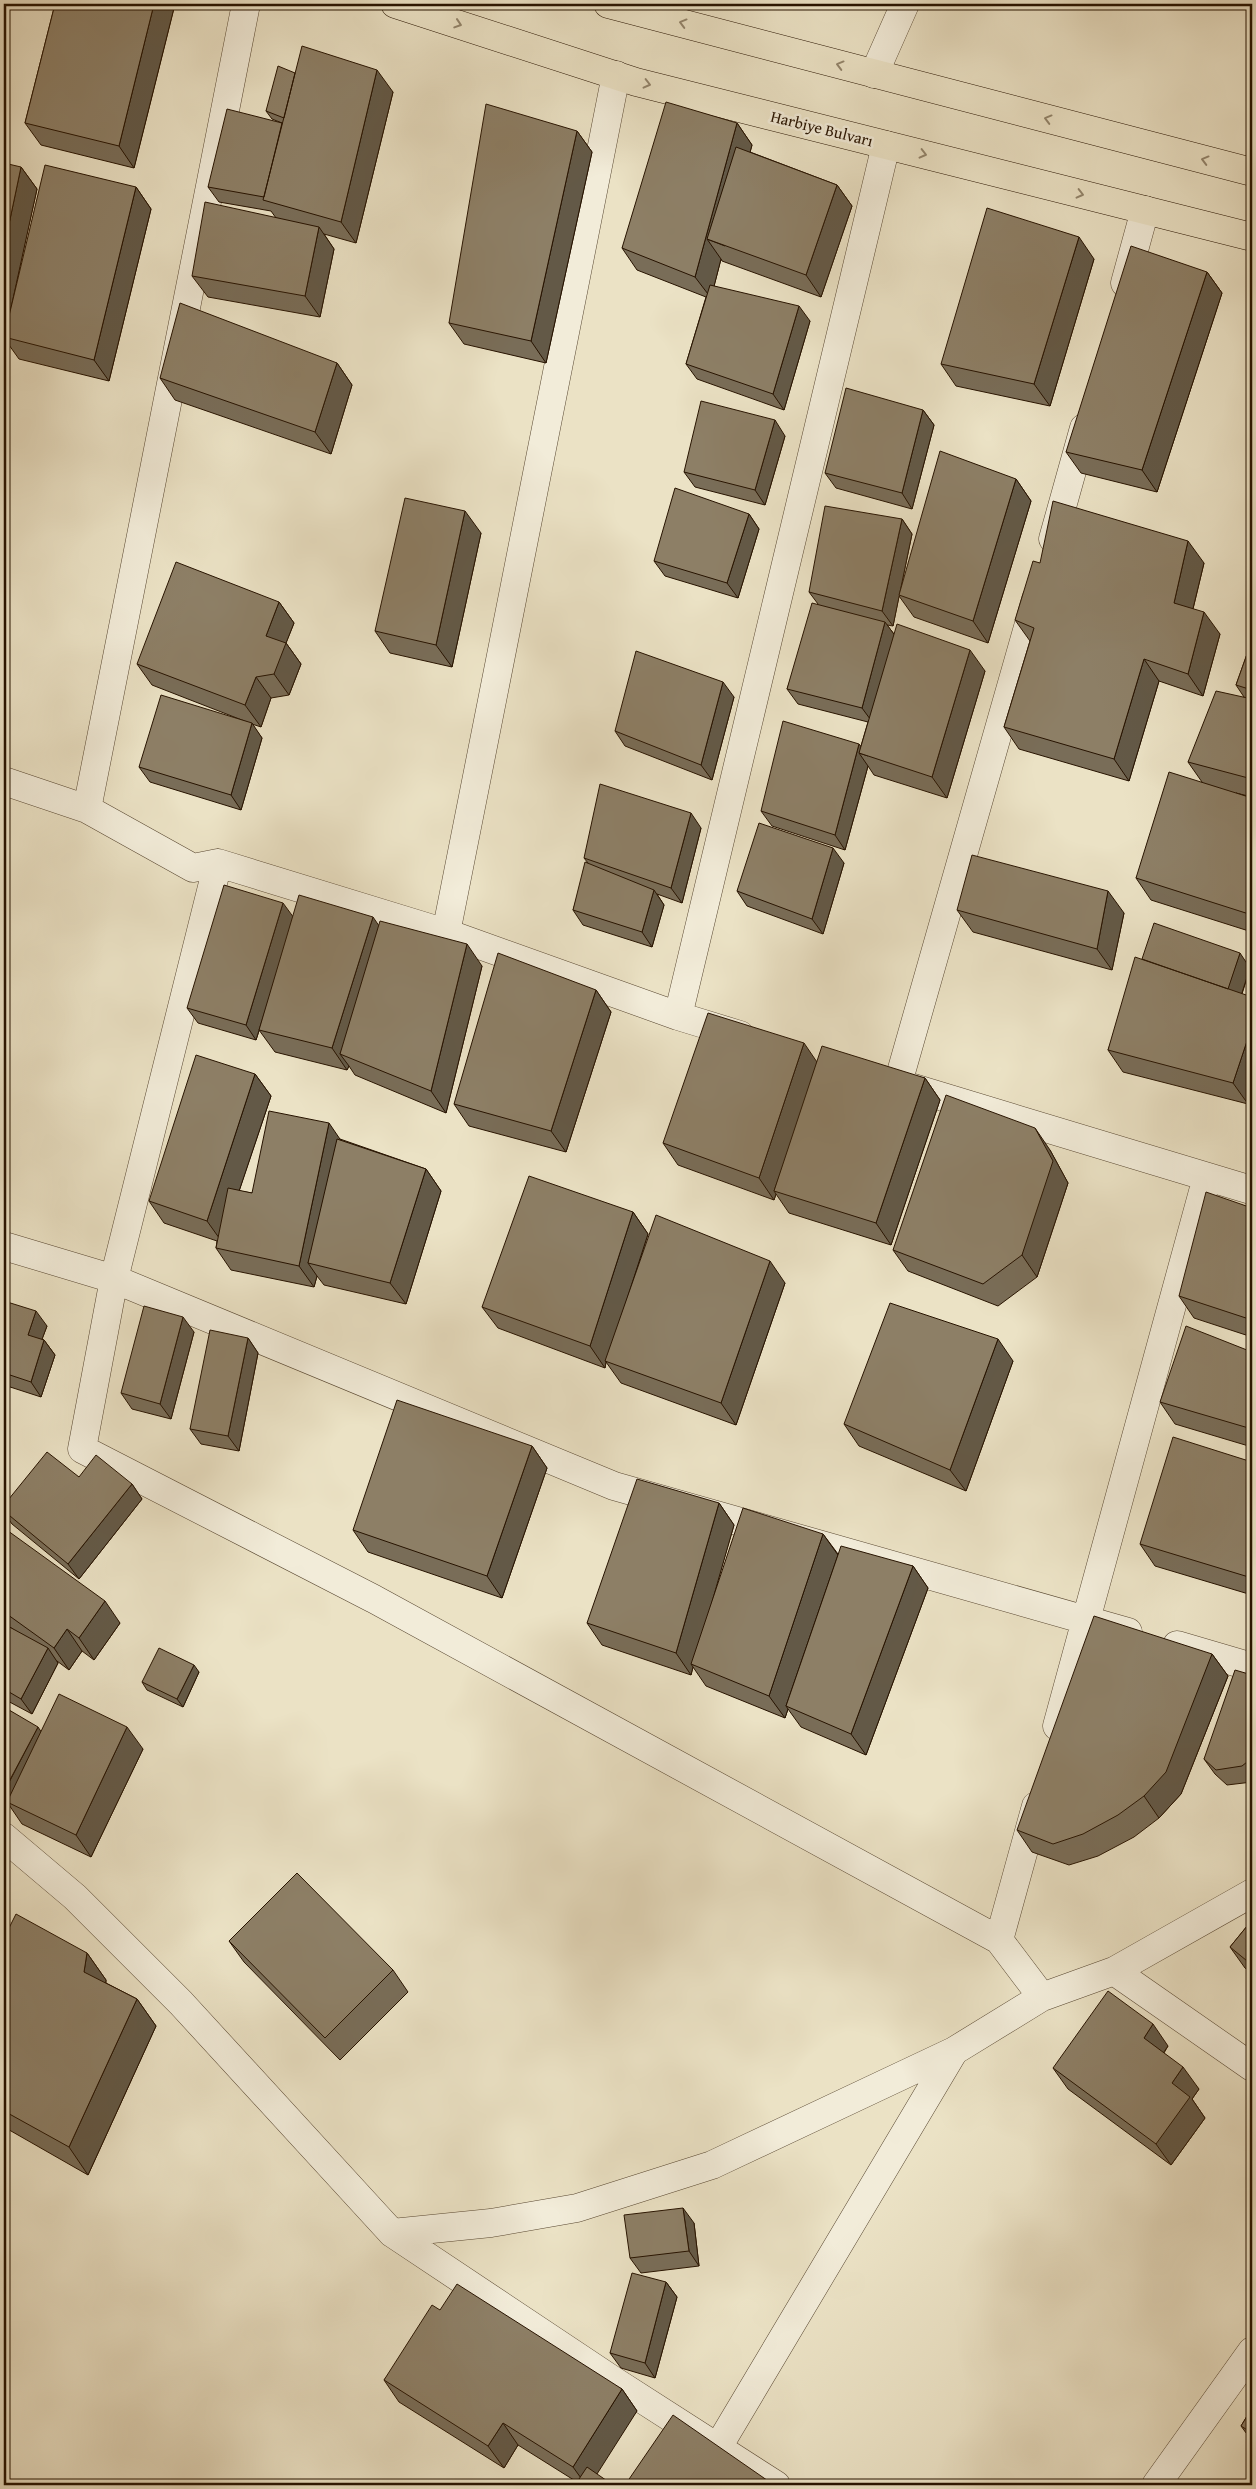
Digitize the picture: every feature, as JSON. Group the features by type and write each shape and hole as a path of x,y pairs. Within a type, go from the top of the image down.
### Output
{"main road":[{"name":"Harbiye Bulvarı","path":"396,4 616,75 1252,238"},
{"path":"608,4 1252,172"}],"street":[{"path":"88,809 246,4"},
{"path":"874,74 905,4"},
{"path":"446,934 616,75"},
{"path":"678,1016 886,145"},
{"path":"1118,306 1145,210"},
{"path":"1091,402 1044,569 888,1080 1251,1190 1252,1186"},
{"path":"4,781 88,809 193,868 218,863 446,934 678,1016 764,1042"},
{"path":"218,863 114,1279 82,1449 374,1599 999,1940 1042,1997"},
{"path":"1050,1752 1207,1177"},
{"path":"4,1246 114,1279 614,1486 1252,1667"},
{"path":"999,1940 1043,1780"},
{"path":"4,1836 75,1896 181,2003 392,2233 776,2485"},
{"path":"392,2233 491,2223 577,2208 712,2166 954,2051 1042,1997 1114,1971 1252,1893"},
{"path":"1114,1971 1252,2067"},
{"path":"718,2447 954,2051"},
{"path":"1156,2485 1252,2351"}],"building":[{"path":"55,4 154,4 119,146 25,123"},
{"path":"302,46 377,70 341,222 263,200"},
{"path":"278,66 295,73 284,118 266,111"},
{"path":"666,102 737,123 695,277 622,248"},
{"path":"486,104 577,131 531,341 449,323"},
{"path":"227,109 282,123 264,197 208,187"},
{"path":"736,147 837,185 806,275 707,239"},
{"path":"4,163 21,167 4,248"},
{"path":"45,165 136,187 94,360 4,337"},
{"path":"205,202 319,227 305,296 192,276"},
{"path":"987,208 1079,237 1034,384 941,364"},
{"path":"1131,246 1207,272 1142,470 1066,452"},
{"path":"710,285 799,306 773,394 686,364"},
{"path":"180,303 337,363 315,432 160,378"},
{"path":"846,388 923,410 902,493 825,473"},
{"path":"701,401 775,420 755,490 684,472"},
{"path":"940,451 1016,479 973,621 899,595"},
{"path":"675,488 749,514 727,583 654,561"},
{"path":"405,498 465,511 436,645 375,631"},
{"path":"1053,501 1188,541 1174,603 1204,612 1188,674 1144,659 1114,759 1004,727 1034,628 1015,620 1033,561 1040,563"},
{"path":"825,506 902,519 882,611 809,592"},
{"path":"176,562 279,602 266,636 286,643 274,674 256,677 245,705 137,664"},
{"path":"812,603 885,622 862,708 787,689"},
{"path":"897,624 970,650 932,777 859,753"},
{"path":"1252,640 1252,690 1236,685"},
{"path":"636,651 723,682 701,765 615,731"},
{"path":"1216,691 1252,699 1252,779 1188,762"},
{"path":"161,695 252,723 231,795 139,767"},
{"path":"783,721 859,744 835,835 761,811"},
{"path":"1169,772 1252,798 1252,915 1136,878"},
{"path":"600,784 691,813 671,888 584,858"},
{"path":"759,823 833,848 812,919 737,891"},
{"path":"972,855 1108,891 1097,949 957,910"},
{"path":"585,862 654,890 642,932 573,910"},
{"path":"224,885 283,903 246,1025 187,1008"},
{"path":"299,895 373,917 332,1048 259,1030"},
{"path":"380,921 467,944 431,1091 340,1054"},
{"path":"1154,923 1240,953 1228,989 1142,959"},
{"path":"498,953 596,990 551,1131 454,1104"},
{"path":"1135,957 1252,997 1252,1026 1233,1083 1108,1050"},
{"path":"708,1013 804,1043 759,1178 663,1143"},
{"path":"822,1046 925,1078 876,1223 774,1191"},
{"path":"196,1055 255,1074 207,1221 149,1201"},
{"path":"946,1095 1035,1128 1053,1161 1022,1255 983,1284 893,1250"},
{"path":"269,1111 329,1123 299,1266 216,1248 228,1188 252,1193"},
{"path":"337,1139 426,1169 390,1283 308,1263"},
{"path":"529,1176 633,1212 590,1346 482,1307"},
{"path":"1206,1192 1252,1208 1252,1320 1179,1296"},
{"path":"656,1215 770,1261 721,1403 605,1361"},
{"path":"4,1301 36,1311 28,1335 44,1340 31,1382 4,1373"},
{"path":"890,1303 998,1339 950,1470 844,1424"},
{"path":"144,1306 183,1317 160,1404 121,1393"},
{"path":"1186,1326 1252,1352 1252,1429 1160,1402"},
{"path":"210,1330 248,1338 228,1436 190,1429"},
{"path":"397,1400 532,1446 487,1576 353,1530"},
{"path":"1173,1437 1252,1462 1252,1578 1140,1544"},
{"path":"47,1452 79,1477 96,1455 132,1484 68,1564 4,1511 4,1505"},
{"path":"637,1479 719,1503 676,1653 587,1623"},
{"path":"743,1508 823,1534 769,1696 691,1664"},
{"path":"4,1528 105,1601 79,1638 67,1629 54,1648 4,1612"},
{"path":"841,1546 913,1566 851,1734 786,1706"},
{"path":"1094,1616 1212,1654 1166,1772 1144,1796 1118,1815 1083,1834 1053,1844 1017,1830"},
{"path":"4,1624 48,1648 21,1699 4,1689"},
{"path":"159,1648 194,1665 177,1699 142,1682"},
{"path":"1235,1670 1252,1675 1252,1758 1242,1766 1216,1770 1204,1759"},
{"path":"59,1694 127,1727 76,1835 7,1802"},
{"path":"4,1707 38,1727 4,1791"},
{"path":"297,1873 393,1970 325,2038 229,1941"},
{"path":"16,1914 87,1953 84,1972 137,1999 69,2147 4,2111 4,1938"},
{"path":"1252,1920 1252,1965 1230,1947"},
{"path":"1108,1991 1153,2024 1144,2038 1183,2067 1172,2083 1190,2097 1156,2144 1053,2068"},
{"path":"683,2208 689,2251 630,2258 624,2215"},
{"path":"632,2273 666,2282 645,2363 610,2353"},
{"path":"457,2284 622,2389 573,2467 503,2423 488,2446 384,2380 432,2305 440,2310"},
{"path":"1252,2408 1252,2433 1241,2426"},
{"path":"673,2415 774,2485 625,2485"},
{"path":"587,2467 613,2485 575,2485"}]}
